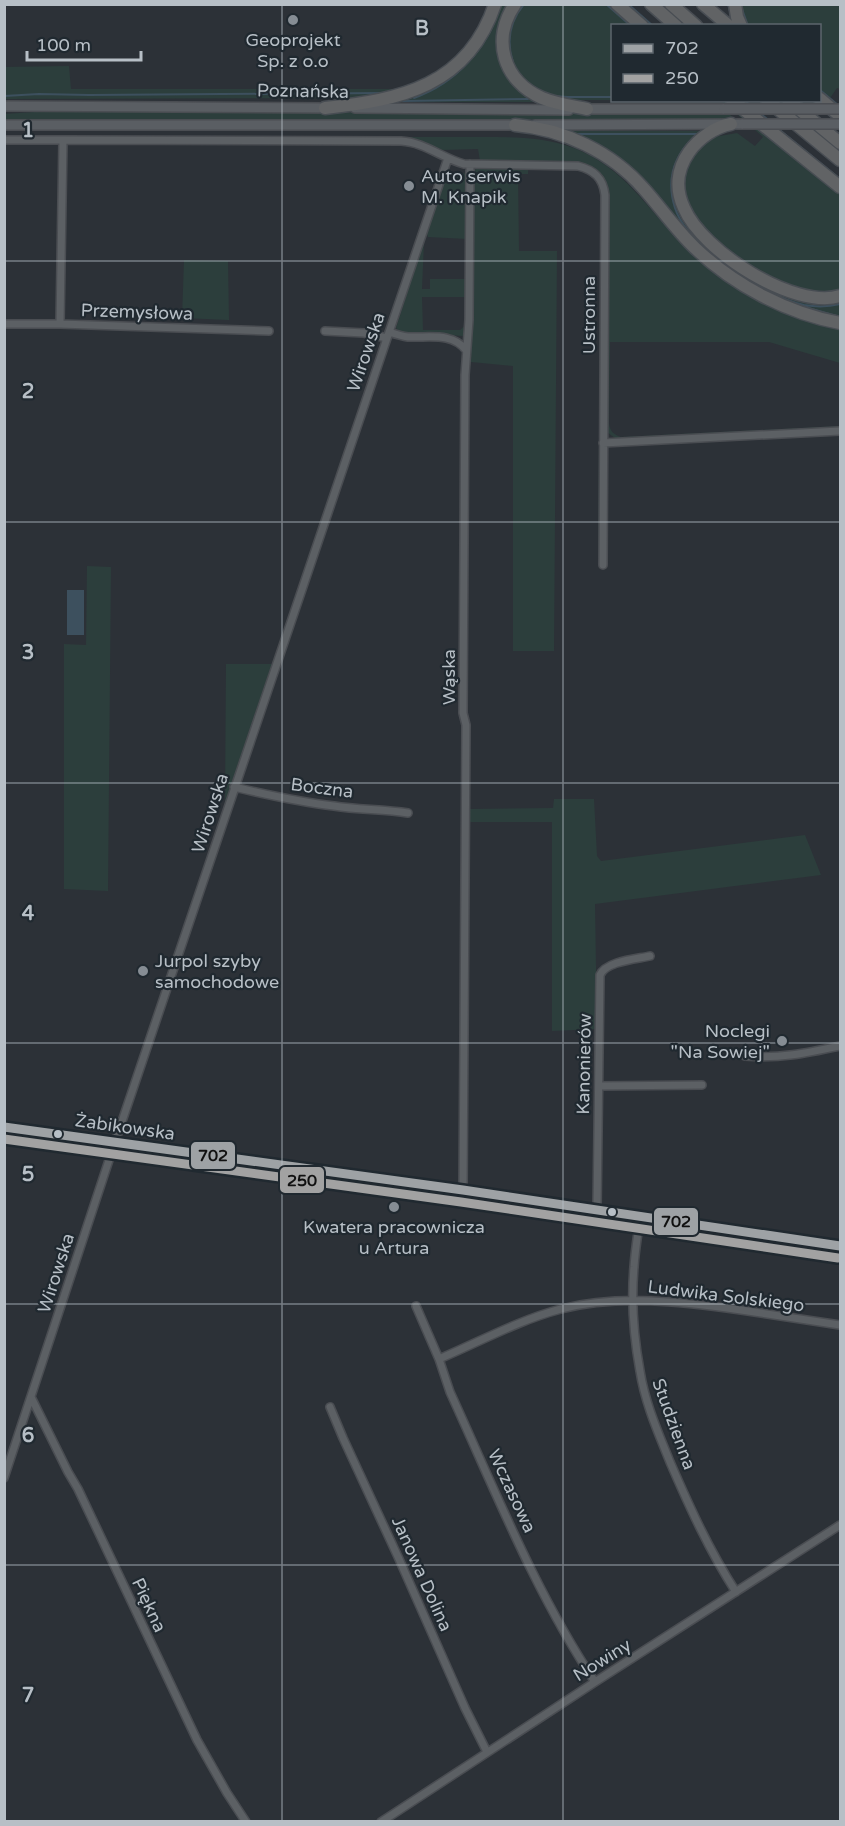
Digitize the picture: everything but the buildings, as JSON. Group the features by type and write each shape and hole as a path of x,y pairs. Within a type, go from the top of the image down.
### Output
{"highway":[{"path":"325,108 399,96 422,88 440,78 472,48 486,28 495,4"},
{"path":"515,4 507,20 502,42 504,58 511,73 520,84 543,99 587,110"},
{"path":"651,4 673,24"},
{"path":"671,4 694,24"},
{"path":"703,4 727,24"},
{"path":"735,4 740,24"},
{"path":"617,5 640,24"},
{"path":"821,101 840,116"},
{"path":"768,102 840,160"},
{"path":"790,102 840,143"},
{"path":"728,105 840,187"},
{"path":"515,124 549,131 603,154 634,178 690,243 728,275 778,303 802,313 840,323"},
{"path":"737,124 721,127 705,136 692,148 684,161 679,173 678,190 687,215 703,236 724,254 770,284 811,298 825,299 840,296"}],"main road":[{"name":"Poznańska","path":"4,106 601,110 728,105 840,109"},
{"name":"Poznańska","path":"4,125 840,124"}],"street":[{"path":"4,140 401,141 416,143 448,158 470,164"},
{"path":"60,324 63,140"},
{"name":"Wirowska","path":"4,1478 234,787 448,158"},
{"name":"Ustronna","path":"470,164 578,166 595,174 604,188 603,565"},
{"name":"Wąska","path":"463,1190 466,350 469,320 470,164"},
{"name":"Przemysłowa","path":"4,324 269,331"},
{"path":"325,331 405,337 448,337 457,340 466,350"},
{"path":"603,443 840,431"},
{"name":"Boczna","path":"234,787 291,800 408,813"},
{"name":"Kanonierów","path":"597,1210 602,970 609,965 650,956"},
{"path":"745,1056 785,1057 840,1046"},
{"path":"599,1086 702,1085"},
{"name":"Żabikowska","path":"4,1126 463,1190 840,1246"},
{"name":"Studzienna","path":"640,1217 633,1269 637,1355 643,1386 650,1411 703,1536 735,1592"},
{"name":"Ludwika Solskiego","path":"439,1359 519,1324 583,1304 634,1300 691,1303 840,1325"},
{"name":"Wczasowa","path":"416,1306 439,1359 450,1392 540,1589 595,1682"},
{"name":"Piękna","path":"31,1397 78,1489 197,1740 226,1793 246,1821"},
{"name":"Janowa Dolina","path":"330,1407 487,1752"},
{"name":"Nowiny","path":"381,1821 840,1525"}],"shaded area":[{"path":"610,4 634,24 611,24 611,100 558,100 534,91 510,64 507,32 520,5"},
{"path":"498,5 511,5 499,46 539,102 397,102 443,81"},
{"path":"739,5 840,5 840,89 837,88 830,98 821,94 821,24 745,24"},
{"path":"69,66 71,89 393,89 418,86 372,97 353,98 5,99 4,67"},
{"path":"723,102 726,102 840,193 840,293 825,296 771,281 711,239 683,200 683,169 699,146 714,137 737,133 755,146 763,137"},
{"path":"49,111 729,114 735,119 5,121 4,114"},
{"path":"561,131 706,131 688,147 680,212 768,288 790,298 810,303 825,304 840,301 840,320 820,315 755,288 705,253 647,187"},
{"path":"405,137 518,138 540,140 574,148 592,156 622,178 685,247 738,289 797,318 840,330 840,363 769,342 610,342 609,424 614,434 621,437 840,426 840,429 616,439 607,432 608,196 604,179 593,169 581,164 480,161 478,149 442,150"},
{"path":"528,167 528,174 518,174 519,251 557,251 554,651 513,651 513,366 471,362 473,171 478,168"},
{"path":"468,173 467,239 428,237 426,231 446,175"},
{"path":"601,185 600,553 598,561"},
{"path":"423,242 422,289 430,289 430,279 467,279 467,297 422,297 423,330 460,330 467,324 463,336 401,332 396,328"},
{"path":"184,260 228,261 229,320 182,318"},
{"path":"87,566 111,567 108,891 64,889 64,644 86,645"},
{"path":"226,664 272,664 225,803"},
{"path":"554,799 594,799 597,856 601,861 805,835 821,875 595,904 597,1029 552,1031 552,822 469,822 469,809 553,808"}],"water":[{"path":"67,590 84,590 84,635 67,635"}],"waterway":[{"path":"513,62 510,46 511,32 515,17 524,4"},
{"path":"606,4 629,24"},
{"path":"628,4 651,24"},
{"path":"728,4 732,19"},
{"path":"414,98 443,83 468,63 487,37 500,7"},
{"path":"742,9 747,24"},
{"path":"821,91 838,105"},
{"path":"4,96 384,93"},
{"path":"553,96 611,97"},
{"path":"403,101 528,99"},
{"path":"746,102 751,106"},
{"path":"758,112 770,121"},
{"path":"776,127 840,179"},
{"path":"576,134 699,134"},
{"path":"694,137 677,160 671,188 675,208 695,239 729,268 769,292 804,305 840,304"},
{"path":"798,305 840,317"}],"transit line":[{"name":"702","path":"4,1127 463,1190 840,1246"},
{"name":"250","path":"4,1139 461,1202 838,1258"}],"place":[{"name":"Geoprojekt Sp. z o.o","path":"293,20"},
{"name":"Auto serwis M. Knapik","path":"409,186"},
{"name":"Jurpol szyby samochodowe","path":"143,971"},
{"name":"Noclegi \"Na Sowiej\"","path":"782,1041"},
{"name":"Kwatera pracownicza u Artura","path":"394,1207"}]}
